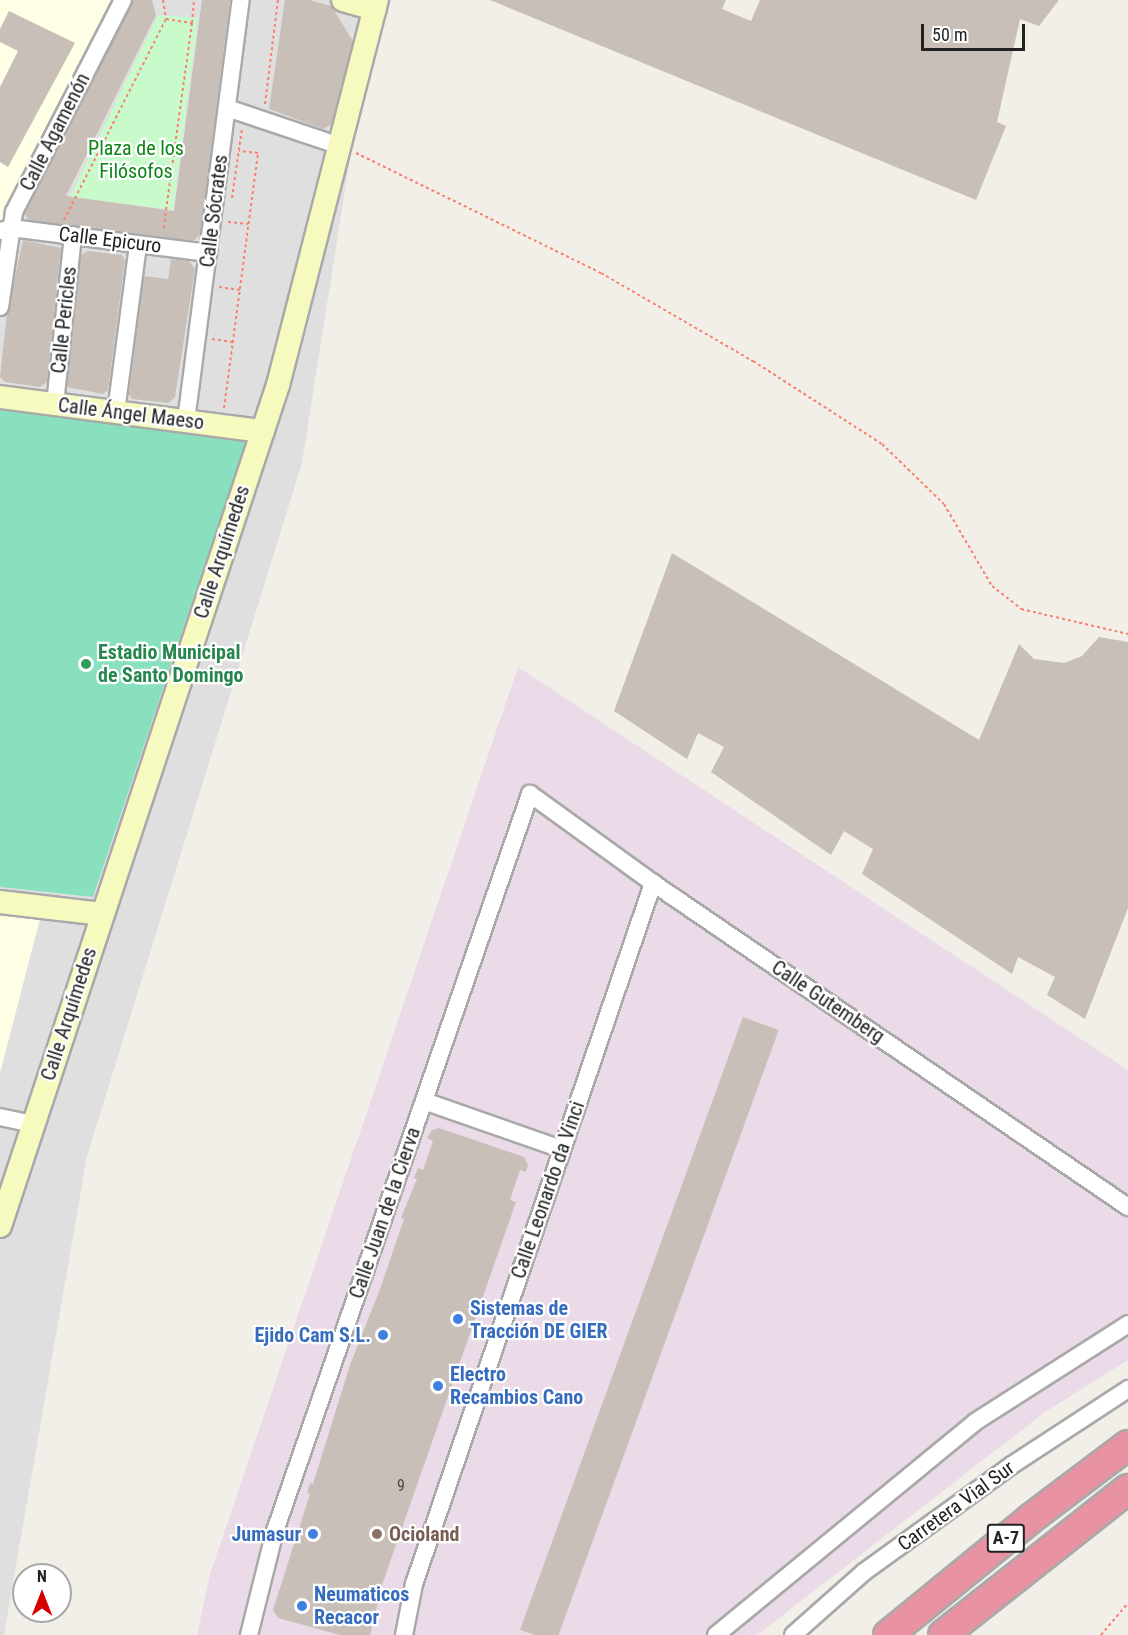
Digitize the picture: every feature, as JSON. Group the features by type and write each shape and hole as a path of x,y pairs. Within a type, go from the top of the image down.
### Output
{"highway":[{"name":"A-7","path":"888,1635 1030,1519 1128,1445"},
{"name":"A-7","path":"943,1635 1128,1489"}],"street":[{"name":"Calle Agamenón","path":"0,307 5,229 123,0"},
{"name":"Calle Sócrates","path":"186,422 241,0"},
{"path":"343,0 376,4"},
{"name":"Calle Arquímedes","path":"0,1226 263,431 376,4"},
{"path":"227,108 340,146"},
{"name":"Calle Epicuro","path":"5,229 65,234 208,253"},
{"name":"Calle Pericles","path":"55,404 65,234"},
{"path":"116,412 138,244"},
{"name":"Calle Ángel Maeso","path":"0,397 263,431"},
{"name":"Calle Gutemberg","path":"531,794 653,883 1128,1207"},
{"name":"Calle Juan de la Cierva","path":"251,1634 275,1531 531,794"},
{"name":"Calle Leonardo da Vinci","path":"404,1635 414,1584 653,883"},
{"path":"0,902 102,914"},
{"path":"424,1101 561,1149"},
{"path":"0,1117 33,1124"},
{"path":"716,1635 975,1422 1128,1324"},
{"name":"Carretera Vial Sur","path":"793,1635 864,1572 1012,1465 1128,1389"}],"path":[{"path":"65,234 166,19 163,0"},
{"path":"161,247 194,0"},
{"path":"262,121 278,0"},
{"path":"166,19 192,22"},
{"path":"340,146 474,207 601,273 753,361 882,444 944,504 992,586 1021,609 1128,634"},
{"path":"222,426 258,153 239,151"},
{"path":"228,222 248,224"},
{"path":"204,285 240,290"},
{"path":"198,338 233,342"},
{"path":"1101,1635 1128,1603"}],"shaded area":[{"path":"0,0 375,0 302,463 87,1156 16,1563 12,1563 12,1589 4,1635 0,1635"},
{"path":"0,0 123,0 0,231"},
{"path":"518,667 1128,1070 1128,1360 1045,1412 757,1635 197,1635 210,1574"},
{"path":"0,902 43,907 0,1073"}],"green space":[{"name":"Plaza de los Filósofos","path":"158,15 198,18 173,210 70,197"},
{"name":"Estadio Municipal de Santo Domingo","path":"0,410 246,441 93,897 0,887"}],"building":[{"path":"133,0 152,0 156,15 66,196 174,211 202,0 230,0 200,235 193,241 28,220 25,214"},
{"path":"285,0 310,0 331,6 353,41 331,125 323,129 269,109"},
{"path":"490,0 726,0 722,9 751,21 760,0 1059,0 1039,26 1020,19 997,122 1006,126 976,200"},
{"path":"9,11 75,43 8,167 0,162 0,87 18,51 0,42 0,29"},
{"path":"23,240 61,248 47,382 40,387 5,382 0,377 7,314"},
{"path":"88,251 122,255 125,260 108,390 103,394 67,387 81,255"},
{"path":"171,259 189,261 195,269 175,397 168,403 132,399 129,394 144,276 168,279"},
{"path":"672,553 979,740 1019,644 1034,659 1064,663 1082,656 1099,637 1128,642 1128,908 1085,1019 1047,995 1055,977 1018,957 1012,974 862,874 873,849 844,831 831,855 711,772 724,747 698,733 687,759 614,711"},
{"path":"743,1017 779,1030 559,1635 535,1635 520,1630"},
{"path":"439,1128 524,1157 528,1165 526,1172 520,1170 510,1200 516,1202 382,1585 382,1599 379,1598 370,1635 340,1635 278,1618 273,1610 310,1494 307,1493 310,1483 313,1484 350,1365 404,1219 401,1218 417,1179 414,1178 418,1168 423,1170 433,1141 427,1138 432,1130"}],"place":[{"name":"Estadio Municipal de Santo Domingo","path":"86,664"},
{"name":"Sistemas de Tracción DE GIER","path":"458,1319"},
{"name":"Ejido Cam S.L.","path":"383,1335"},
{"name":"Electro Recambios Cano","path":"438,1386"},
{"name":"Jumasur","path":"313,1534"},
{"name":"Ocioland","path":"377,1534"},
{"name":"Neumaticos Recacor","path":"302,1606"}]}
